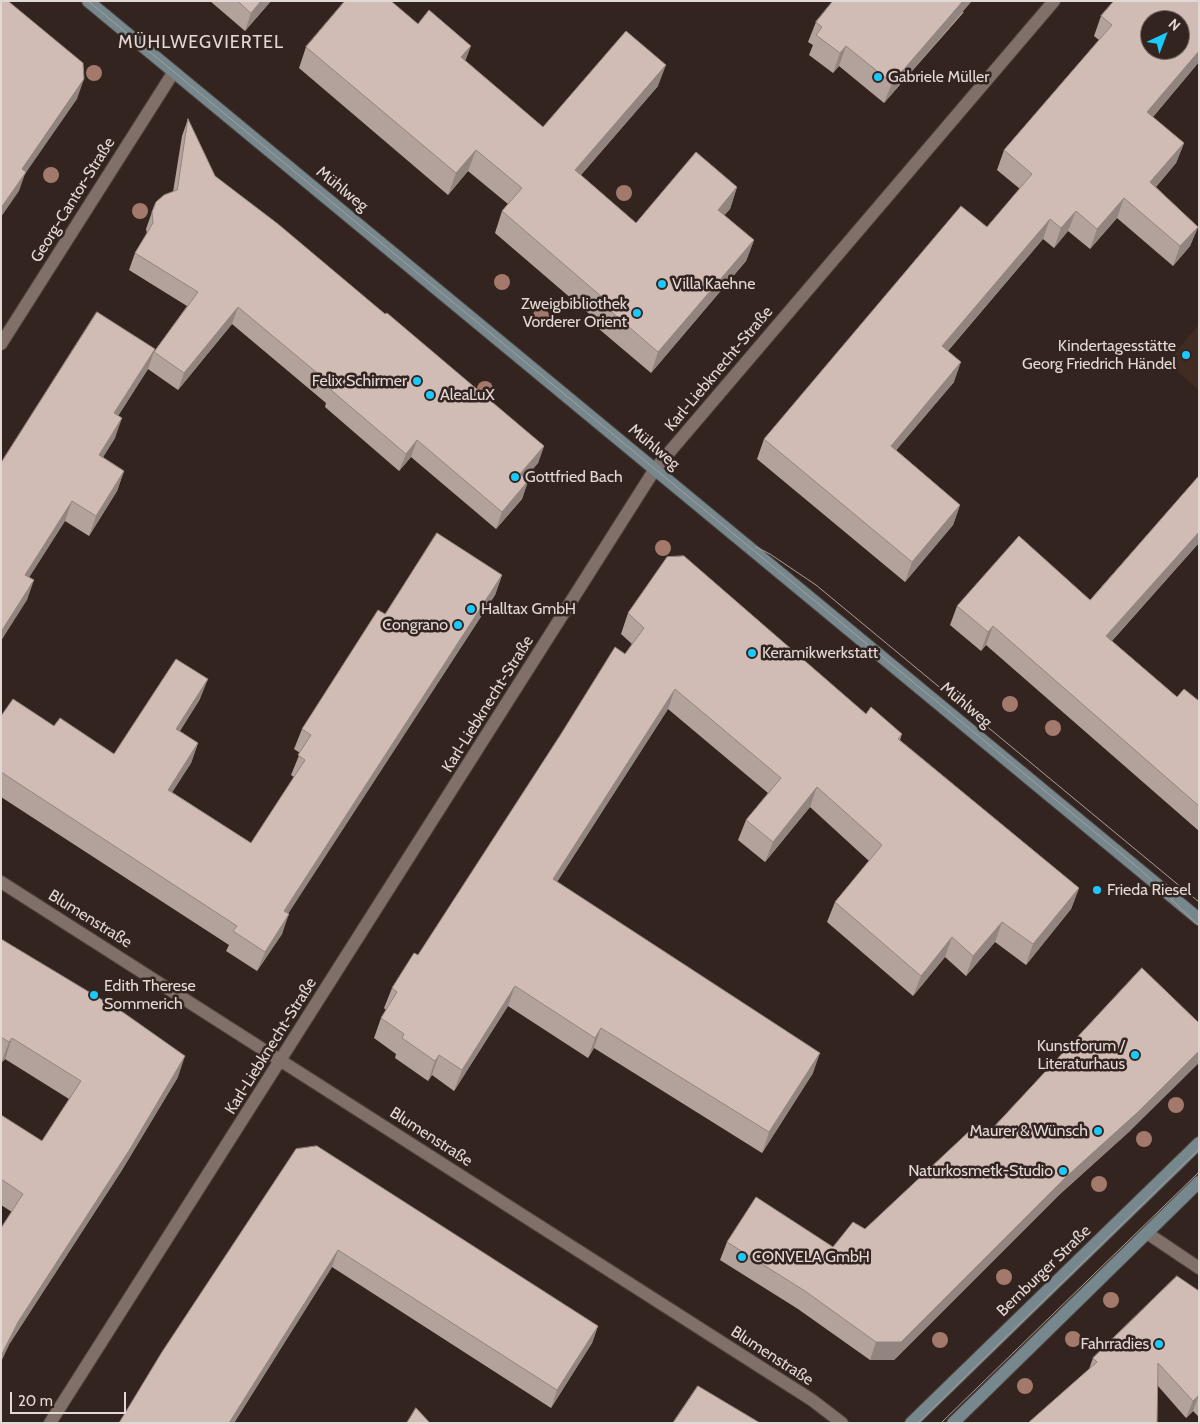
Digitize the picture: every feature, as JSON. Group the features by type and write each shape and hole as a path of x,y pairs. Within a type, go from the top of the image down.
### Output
{"street":[{"name":"Mühlweg","path":"88,1 1199,919"},
{"name":"Karl-Liebknecht-Straße","path":"50,1423 282,1060 655,469 1054,1"},
{"name":"Georg-Cantor-Straße","path":"1,344 173,72"},
{"name":"Blumenstraße","path":"1,882 812,1400 842,1423"},
{"name":"Bernburger Straße","path":"911,1423 1199,1143"},
{"path":"953,1423 1199,1182"},
{"path":"1147,1233 1199,1268"}],"shaded area":[{"name":"Kindertagesstätte Georg Friedrich Händel","path":"1199,324 1199,390 1167,363"}],"building":[{"path":"1,1 8,1 83,63 84,79 22,169 26,172 1,208"},
{"path":"238,1 261,1 251,13"},
{"path":"345,1 391,1 418,24 429,10 471,46 461,57 543,127 626,31 666,65 575,170 636,223 696,152 737,187 718,210 754,240 658,352 607,308 610,304 502,211 522,188 476,150 456,173 306,47"},
{"path":"833,1 963,1 892,83 846,46 840,53 816,35 822,27 816,22"},
{"path":"1114,1 1199,1 1199,51 1147,112 1184,143 1150,182 1198,227 1180,246 1124,198 1097,229 1076,211 1061,228 1050,219 942,346 961,362 891,446 960,505 912,562 764,439 961,206 987,227 1032,174 1004,150 1112,25 1101,16"},
{"path":"188,119 215,176 278,224 385,314 387,313 544,446 520,474 528,481 502,512 417,440 406,454 331,390 334,387 238,307 184,373 154,352 198,292 135,253 153,223 152,212 156,202 164,195 177,190"},
{"path":"97,312 155,349 114,413 122,418 99,455 124,471 96,516 72,501 25,575 34,580 1,632 1,463"},
{"path":"1199,476 1199,532 1106,636 1177,697 1184,689 1199,701 1199,806 993,626 988,632 957,606 1019,536 1090,600"},
{"path":"437,533 502,575 284,911 289,914 265,952 233,931 237,926 1,772 1,716 13,699 54,726 60,718 114,754 176,659 208,679 176,729 198,743 168,790 251,843 305,760 298,755 311,735 302,729 378,610 385,614"},
{"path":"684,556 866,714 871,707 902,734 898,739 1079,888 1033,944 1002,922 973,956 952,937 921,976 835,902 882,845 817,787 773,842 746,820 781,778 675,689 553,879 820,1053 769,1132 601,1028 595,1038 515,986 462,1070 439,1055 435,1061 402,1038 404,1034 381,1018 397,992 392,988 414,953 418,955 615,647 625,654 644,628 628,613 667,557"},
{"path":"1,939 124,1013 185,1056 130,1149 18,1322 1,1356 1,1228 23,1194 1,1179 1,1115 42,1141 81,1081 12,1038 9,1042 1,1037"},
{"path":"1142,968 1199,1023 1199,1051 1138,1112 1066,1177 901,1342 876,1342 805,1291 727,1242 756,1197 833,1247 853,1222 865,1229 977,1124 987,1134"},
{"path":"317,1146 598,1326 557,1390 338,1250 229,1423 119,1423 162,1352 296,1149"},
{"name":"Fahrradies","path":"1177,1276 1199,1291 1199,1395 1193,1401 1158,1363 1157,1423 1028,1423 1097,1362 1093,1358"},
{"path":"698,1386 760,1423 673,1423"},
{"path":"416,1408 430,1423 407,1423"}],"tram line":[{"path":"88,1 1142,871 1199,926"},
{"path":"756,547 770,554 816,585 1199,902"},
{"path":"918,1423 1199,1149"},
{"path":"941,1423 1199,1172"}],"place":[{"name":"Gabriele Müller","path":"878,77"},
{"name":"Villa Kaehne","path":"662,284"},
{"name":"Zweigbibliothek Vorderer Orient","path":"637,313"},
{"name":"Kindertagesstätte Georg Friedrich Händel","path":"1186,355"},
{"name":"Felix Schirmer","path":"417,381"},
{"name":"AleaLuX","path":"430,395"},
{"name":"Gottfried Bach","path":"515,477"},
{"name":"Halltax GmbH","path":"471,609"},
{"name":"Congrano","path":"458,625"},
{"name":"Keramikwerkstatt","path":"752,653"},
{"name":"Frieda Riesel","path":"1097,890"},
{"name":"Edith Therese Sommerich","path":"94,995"},
{"name":"Kunstforum / Literaturhaus","path":"1135,1055"},
{"name":"Maurer & Wünsch","path":"1098,1131"},
{"name":"Naturkosmetk-Studio","path":"1063,1171"},
{"name":"CONVELA GmbH","path":"742,1257"},
{"name":"Fahrradies","path":"1159,1344"}],"district":[{"name":"MÜHLWEGVIERTEL","path":"201,43"}]}
